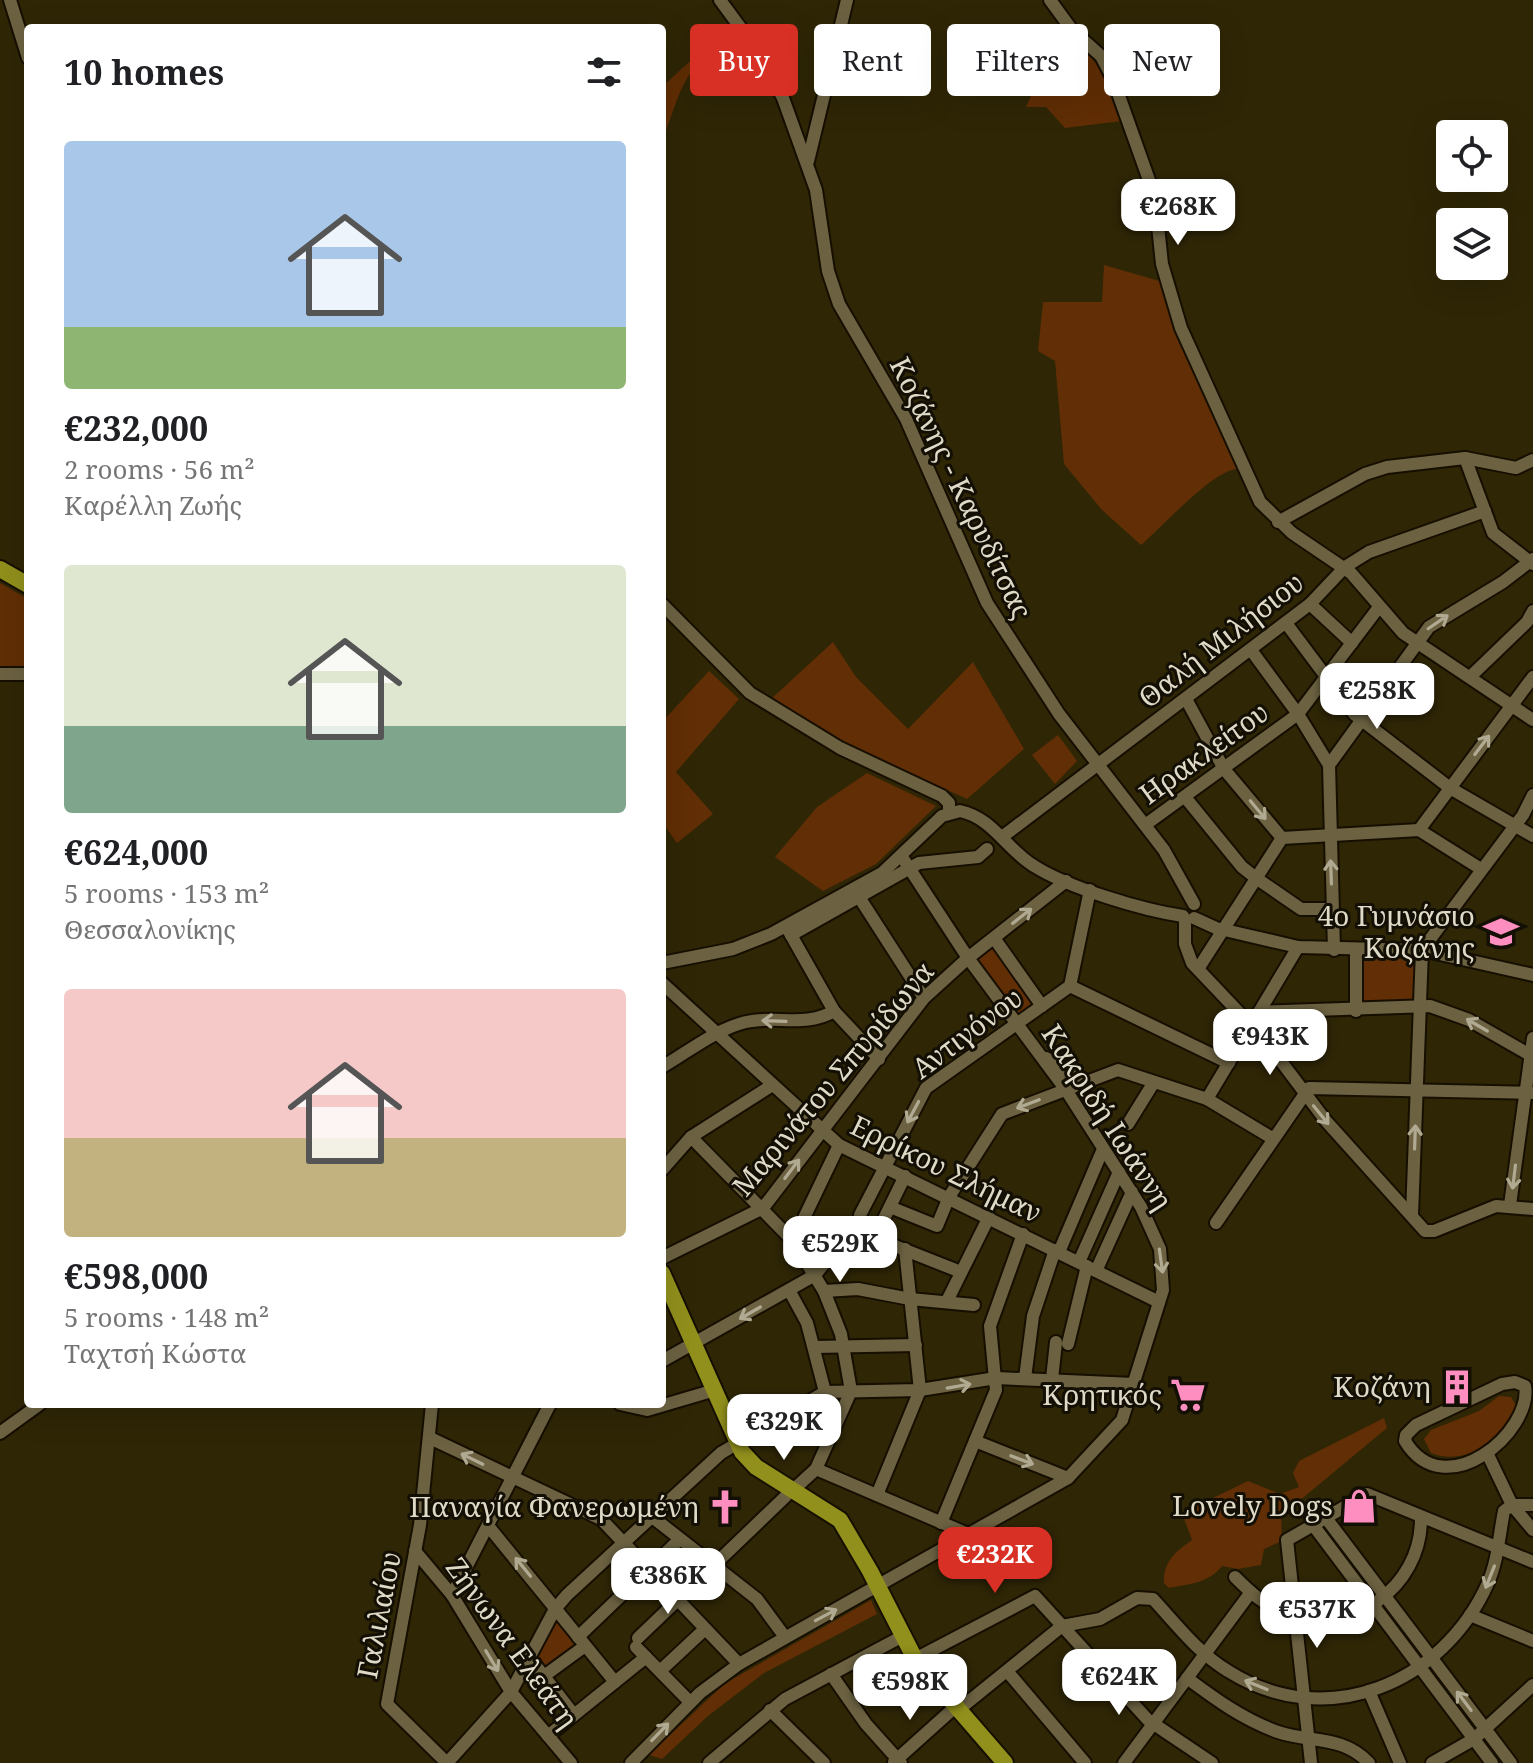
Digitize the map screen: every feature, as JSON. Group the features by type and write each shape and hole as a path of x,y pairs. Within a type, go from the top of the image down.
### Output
{"main road":[{"path":"0,569 24,583"},
{"path":"666,1283 734,1447 749,1471 789,1493 834,1525 878,1590 915,1659 955,1709 1005,1763"},
{"path":"666,1297 692,1347"}],"street":[{"path":"10,0 24,45"},
{"name":"Κοζάνης - Καρυδίτσας","path":"720,0 770,70 808,161 819,205 828,271 839,304 909,426 949,522 994,617 1097,765 1176,870 1189,911 1188,957 1198,969"},
{"path":"808,161 847,0"},
{"path":"1050,0 1063,19 1101,56 1113,79 1152,186 1162,264 1181,328 1253,489 1278,522 1345,567 1396,627 1533,720"},
{"path":"1278,522 1373,470 1465,458 1516,468 1533,460"},
{"path":"1329,765 1429,627 1532,562 1493,533 1465,458"},
{"name":"Θαλή Μιλήσιου","path":"1002,837 1286,623 1310,604 1345,567 1369,552 1485,511"},
{"path":"1310,604 1352,643"},
{"name":"Ηρακλείτου","path":"1145,825 1298,714 1379,607"},
{"path":"666,608 750,693 840,748 942,796 949,803 949,813"},
{"path":"1471,676 1527,622 1533,611"},
{"path":"1286,623 1363,721 1450,788 1533,836"},
{"path":"1251,650 1298,714 1329,765 1334,950"},
{"path":"0,674 24,674"},
{"path":"1419,830 1533,677"},
{"path":"1186,699 1224,769 1282,838"},
{"path":"1412,1215 1422,950 1515,825 1533,795"},
{"path":"1185,797 1242,867 1256,878 1301,909 1332,909"},
{"path":"788,931 882,873 902,857 929,827 949,813 970,813 1002,837 1031,865 1090,890 1143,905 1189,911 1224,928 1298,947 1422,950 1533,975"},
{"path":"1282,838 1419,830 1481,869"},
{"path":"1282,838 1198,969 1252,1025 1303,1093 1368,1170 1427,1232 1481,1211 1510,1205 1533,1209"},
{"path":"666,962 742,947 788,931 859,897 919,863 978,857 987,849"},
{"name":"Κακριδή Ιωάννη","path":"631,1763 690,1702 739,1664 867,1593 878,1590 968,1534 1068,1478 1122,1420 1159,1302 1163,1276 1160,1249 1132,1192 1066,1090 968,958 902,857"},
{"name":"Μαρινάτου Σπυρίδωνα","path":"666,1256 763,1208 924,998 968,958 1066,881"},
{"path":"1090,890 1070,986 1229,1063"},
{"path":"859,897 924,998"},
{"path":"788,931 834,1011 879,1059"},
{"path":"994,938 1042,1006"},
{"path":"1207,1099 1298,947"},
{"path":"1356,950 1356,1011"},
{"name":"Αντιγόνου","path":"860,1215 926,1088 1070,986"},
{"name":"Ερρίκου Σλήμαν","path":"666,987 839,1145 1159,1302"},
{"path":"1259,1012 1356,1011 1420,1004 1462,1016 1530,1055"},
{"path":"666,1065 716,1035 746,1022 812,1020 834,1011"},
{"path":"1510,1205 1529,1093 1533,1038"},
{"path":"1037,1051 1083,1083"},
{"path":"890,1207 934,1227 949,1197 1002,1114 1118,1070 1207,1099 1272,1138"},
{"path":"1128,1124 1154,1082"},
{"path":"666,1165 691,1137 771,1086"},
{"path":"1216,1223 1303,1093 1321,1086 1529,1093"},
{"path":"690,1702 646,1657 637,1643 677,1600 816,1469 851,1391 844,1346 815,1275 793,1241 691,1137"},
{"path":"793,1241 839,1145"},
{"path":"1025,1378 1033,1316 1057,1251 1103,1149"},
{"path":"1052,1379 1119,1172"},
{"path":"875,1237 905,1176"},
{"path":"1088,1266 1132,1192"},
{"path":"947,1301 989,1217"},
{"path":"666,1359 815,1275 852,1229 961,1272"},
{"path":"941,1523 996,1390 990,1326 1023,1234"},
{"path":"877,1495 920,1390 905,1249"},
{"path":"824,1291 858,1289 910,1299 974,1305"},
{"path":"789,1290 815,1347 825,1392"},
{"path":"815,1347 916,1345"},
{"path":"447,1763 511,1692 555,1609 622,1543 734,1447 825,1392 920,1390 996,1378 1134,1384"},
{"path":"1502,1384 1520,1384 1532,1396 1517,1432 1489,1457 1464,1465 1430,1465 1414,1454 1406,1435 1416,1425 1502,1384"},
{"path":"666,1405 711,1392"},
{"path":"0,1433 34,1408"},
{"name":"Γαλιλαίου","path":"432,1408 415,1551 387,1704 447,1763"},
{"path":"452,1595 548,1408"},
{"path":"430,1438 595,1515 739,1664"},
{"path":"975,1441 1068,1478"},
{"path":"1489,1457 1512,1505 1533,1530"},
{"path":"816,1469 968,1534"},
{"path":"1311,1763 1287,1540 1367,1494 1421,1519 1533,1562"},
{"path":"831,1674 897,1761 955,1709 1062,1626 1100,1619 1137,1598 1153,1599 1205,1654 1244,1680 1304,1698 1369,1691 1421,1668 1432,1659 1470,1615 1489,1581 1504,1511 1512,1505 1533,1505"},
{"path":"651,1516 757,1599 785,1637"},
{"path":"1326,1518 1511,1763"},
{"path":"1235,1577 1272,1607 1295,1617 1332,1620 1347,1617 1385,1596 1412,1564 1420,1543 1421,1519"},
{"path":"1313,1525 1492,1763"},
{"path":"489,1527 615,1682"},
{"path":"544,1676 582,1642 648,1569 680,1539"},
{"name":"Ζήνωνα Ελεάτη","path":"415,1551 452,1595 511,1692 571,1763"},
{"path":"1124,1763 1251,1592"},
{"path":"915,1659 1031,1596 1041,1599 1153,1725 1212,1763"},
{"path":"1470,1615 1533,1641"},
{"path":"660,1671 705,1629"},
{"path":"709,1763 770,1710 899,1634"},
{"path":"529,1657 574,1715"},
{"path":"548,1736 646,1657"},
{"path":"1007,1671 1085,1763"},
{"path":"1187,1678 1260,1724 1342,1744 1369,1763"},
{"path":"1432,1763 1474,1739 1532,1689"},
{"path":"1369,1691 1400,1763"},
{"path":"770,1710 824,1763"}],"shaded area":[{"path":"1088,54 1104,73 1104,96 1114,96 1122,121 1065,128 1046,107 1026,107 1031,96 1088,96"},
{"path":"690,61 690,74 666,131 666,83"},
{"path":"1104,265 1163,282 1238,469 1216,478 1141,545 1102,510 1064,464 1055,361 1038,351 1043,302 1102,302"},
{"path":"0,583 24,597 24,667 0,667"},
{"path":"833,642 856,677 908,729 973,662 1024,749 967,799 858,749 770,700"},
{"path":"709,671 739,699 676,772 713,814 677,843 666,828 666,718"},
{"path":"1058,735 1077,761 1055,784 1032,755"},
{"path":"867,773 936,806 876,864 823,891 775,857 817,807"},
{"path":"994,944 1038,1005 1018,1019 975,958"},
{"path":"1360,959 1418,959 1417,1001 1359,1007"},
{"path":"1499,1396 1511,1397 1517,1407 1505,1430 1495,1440 1483,1448 1457,1456 1431,1453 1424,1439 1431,1430 1479,1411"},
{"path":"818,1404 831,1425 798,1445 785,1424"},
{"path":"1384,1418 1387,1428 1281,1516 1282,1541 1264,1549 1261,1565 1238,1569 1222,1566 1198,1582 1169,1588 1164,1583 1171,1558 1192,1540 1182,1513 1248,1481 1280,1494 1299,1487 1293,1473 1299,1461"},
{"path":"871,1600 877,1614 764,1673 708,1716 662,1759 649,1755 724,1684"},
{"path":"558,1619 580,1647 547,1671 537,1658"}],"place":[{"name":"4ο Γυμνάσιο Κοζάνης","path":"1501,932"},
{"name":"Κοζάνη","path":"1457,1387"},
{"name":"Κρητικός","path":"1188,1395"},
{"name":"Lovely Dogs","path":"1359,1506"},
{"name":"Παναγία Φανερωμένη","path":"725,1507"}]}
